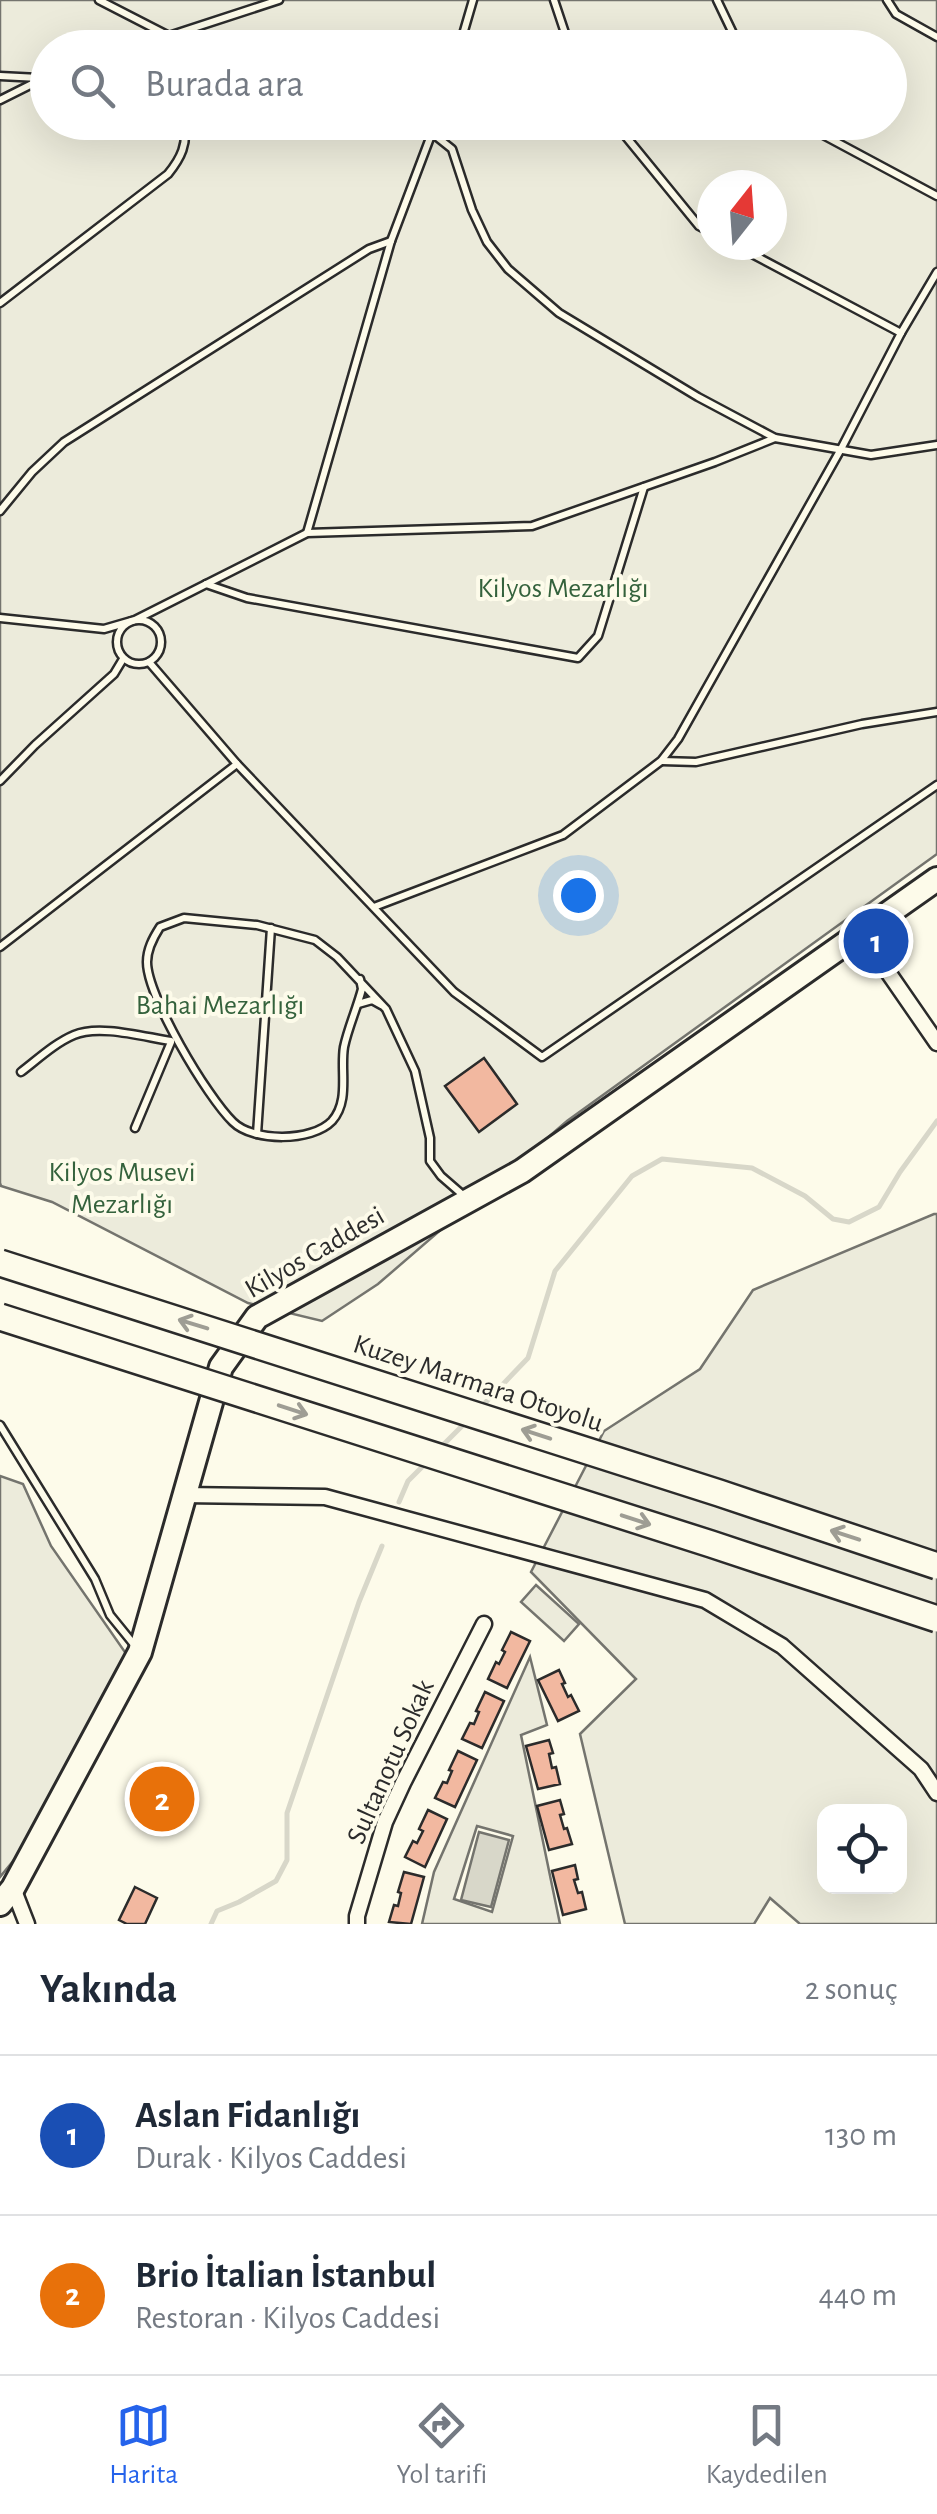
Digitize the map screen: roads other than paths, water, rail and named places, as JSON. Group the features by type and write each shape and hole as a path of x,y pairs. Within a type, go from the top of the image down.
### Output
{"highway":[{"name":"Kuzey Marmara Otoyolu","path":"0,1264 937,1566"},
{"path":"0,1318 937,1619"}],"main road":[{"name":"Kilyos Caddesi","path":"7,1896 140,1652 221,1368 258,1317 522,1170 937,879"}],"street":[{"path":"861,933 937,1043"},
{"path":"183,1495 326,1497 705,1600 782,1646 921,1768 937,1794"},
{"name":"Sultanotu Sokak","path":"357,1924 385,1822 484,1624"},
{"path":"7,1896 27,1924"}],"lane":[{"path":"99,0 156,30"},
{"path":"186,30 280,0"},
{"path":"464,30 473,0"},
{"path":"554,0 564,30"},
{"path":"717,0 731,30"},
{"path":"887,0 896,14 937,37"},
{"path":"0,76 30,77"},
{"path":"0,100 30,84"},
{"path":"0,303 168,174 180,158 185,140"},
{"path":"307,533 391,241 429,140"},
{"path":"440,140 452,150 487,242 508,269 559,313 698,397 775,438 872,455 937,445"},
{"path":"629,140 697,224"},
{"path":"833,140 937,196"},
{"path":"0,511 32,472 64,442 368,249 391,241"},
{"path":"764,260 900,333"},
{"path":"374,907 562,835 660,760 678,739 937,272"},
{"path":"0,618 104,630 134,620 307,533 532,526 775,438"},
{"path":"204,584 246,598 578,658 598,636 644,487"},
{"path":"134,620 144,620 156,628 161,649 149,662 139,665 123,658 118,651 118,634 123,628 134,620"},
{"path":"0,781 114,674 123,658"},
{"path":"149,662 237,764 454,992 542,1058 937,784"},
{"path":"660,760 696,762 862,724 937,712"},
{"path":"0,947 237,764"},
{"path":"360,979 362,989 344,1047 342,1104 332,1121 315,1133 291,1137 256,1134 235,1125 172,1037 147,964 150,943 160,927 184,918 272,928 315,940 338,957 360,979 386,1009 415,1071 430,1138 430,1161 469,1200"},
{"path":"256,1134 272,928"},
{"path":"358,1004 372,1000 386,1009"},
{"path":"21,1072 78,1033 100,1030 172,1037"},
{"path":"135,1128 172,1037"},
{"path":"0,1425 95,1578 110,1615 140,1652"}],"waterway":[{"path":"482,1406 528,1358 555,1271 632,1176 662,1159 752,1168 805,1196 833,1219 849,1222 879,1207 937,1121"},
{"path":"439,1449 467,1421"},
{"path":"399,1502 408,1481 425,1464"},
{"path":"211,1924 217,1911 276,1881 287,1860 287,1813 382,1546"}],"place":[{"name":"Aslan Fidanlığı","path":"876,941"},
{"name":"Brio İtalian İstanbul","path":"162,1799"}],"park label":[{"name":"Kilyos Mezarlığı","path":"563,589"},
{"name":"Bahai Mezarlığı","path":"220,1006"},
{"name":"Kilyos Musevi Mezarlığı","path":"122,1189"}]}
